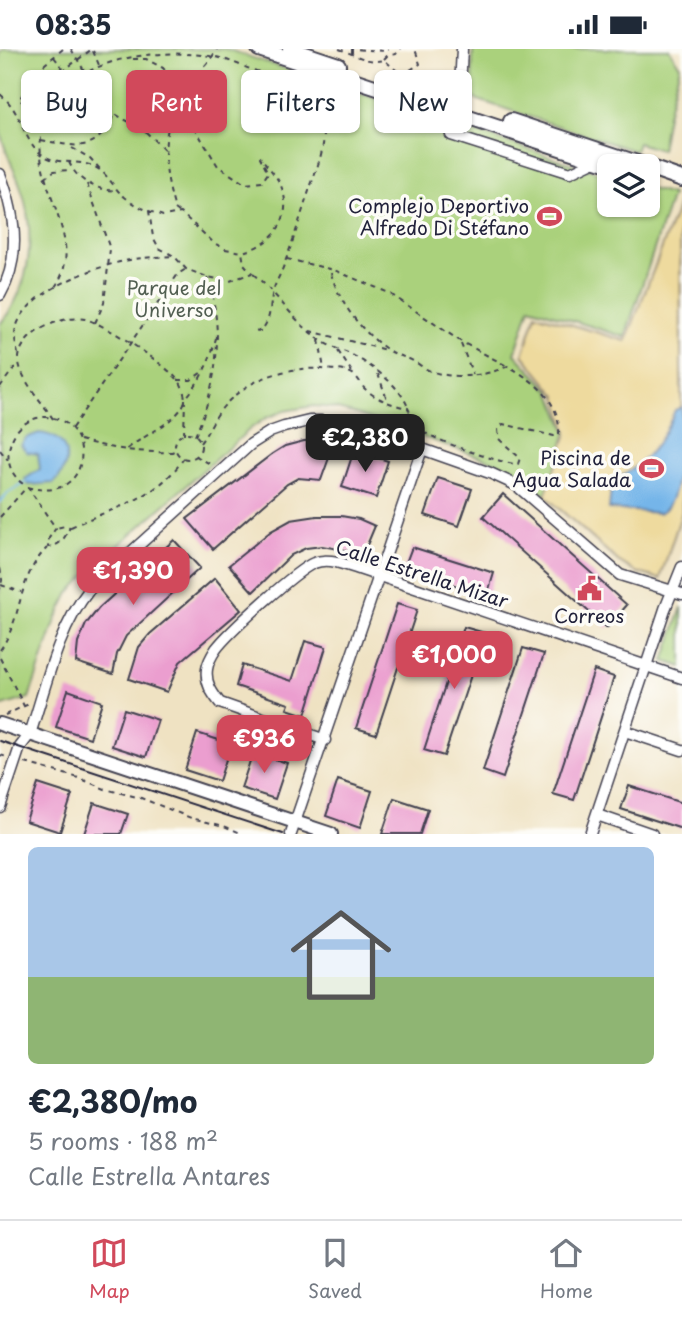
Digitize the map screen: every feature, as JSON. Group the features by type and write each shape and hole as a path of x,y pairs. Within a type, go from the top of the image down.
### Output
{"main road":[{"path":"258,49 374,85"},
{"path":"290,49 374,80"},
{"path":"472,115 603,154"},
{"path":"472,116 597,160"},
{"path":"660,171 682,179"},
{"path":"660,181 682,189"}],"street":[{"path":"458,70 461,49"},
{"path":"451,133 570,173 597,160"},
{"path":"0,174 12,209 15,240 10,268 0,295"},
{"path":"0,807 11,760 30,734 76,606 89,590 251,444 284,427 309,421 349,426 490,473 516,485 620,575 677,593"},
{"path":"293,828 422,449"},
{"name":"Calle Estrella Mizar","path":"325,740 220,703 211,692 206,671 216,648 303,569 314,563 331,561 380,576 682,678"},
{"path":"590,834 646,667 677,593 682,568"},
{"path":"2,719 30,734 293,828 331,834"},
{"path":"625,731 682,750"},
{"path":"597,815 652,834"}],"path":[{"path":"39,69 63,49"},
{"path":"71,49 84,70"},
{"path":"202,70 217,49"},
{"path":"339,49 379,62 401,49"},
{"path":"352,53 352,49 388,49"},
{"path":"384,60 402,75 420,64 415,49"},
{"path":"53,56 63,69 93,50 100,66"},
{"path":"92,70 112,61 157,53 213,57 273,76 297,87 314,104 324,132 319,162 273,291 269,321 261,331 251,331"},
{"path":"129,59 146,59 165,70"},
{"path":"0,94 18,113 33,145 41,154 55,162 96,167 107,175"},
{"path":"72,147 92,143 106,131 115,114 126,120"},
{"path":"41,133 44,178 62,225 64,258 62,274 55,287"},
{"path":"147,133 165,151"},
{"path":"167,133 165,151 167,184 175,209 214,243 225,249 242,252 265,243 279,229 285,213 284,196 278,179 260,157 268,173 262,182 245,184 218,166 198,133"},
{"path":"41,140 72,147 90,159 132,202 149,211 163,216 180,213"},
{"path":"69,162 72,170 88,184 102,190 119,191"},
{"path":"44,178 54,171 72,170"},
{"path":"88,184 110,249 104,303 95,323"},
{"path":"149,211 153,237 159,249 174,256 187,269 207,277 230,281 252,273"},
{"path":"242,252 244,264 252,273 273,291 309,331 344,357 364,388 388,403 408,408"},
{"path":"53,419 20,368 14,338 17,324 26,310 55,287 109,266 133,259 174,256"},
{"path":"286,259 330,269 389,293 460,341 524,375 543,392 560,420 559,435 554,436 503,425 498,430 499,439 520,458 518,464 477,454 418,429"},
{"path":"72,429 178,274 187,269"},
{"path":"330,269 336,290 347,309 370,336 387,350"},
{"path":"195,436 211,395 217,332 212,290 207,277"},
{"path":"0,387 19,361 25,341 41,329 61,320 84,319 131,344 160,364 183,386 184,434"},
{"path":"309,331 387,350 429,370 452,375 473,376 508,366"},
{"path":"125,451 164,424 180,409 204,372 217,332"},
{"path":"319,339 324,369"},
{"path":"460,341 473,376"},
{"path":"337,350 348,353 377,372 397,390 420,436"},
{"path":"195,456 218,414 240,393 268,375 297,369 324,369 354,375"},
{"path":"177,380 191,380 204,372"},
{"path":"377,372 388,403"},
{"path":"27,487 44,492 60,488 71,481 80,465 82,452 79,439 72,429 53,419 40,418 22,425 10,440 9,460 15,477 27,487 56,528"},
{"path":"176,450 177,439 184,434 195,436 200,443"},
{"path":"79,439 125,451 145,453 176,450"},
{"path":"0,450 9,460"},
{"path":"176,450 184,458"},
{"path":"0,650 13,626 22,592 35,560 48,547 56,528 70,527 132,503 174,472 184,458 195,456 210,464"},
{"path":"0,517 27,487"},
{"path":"48,547 54,547 61,542 70,527"},
{"path":"0,568 0,587 22,592"},
{"path":"0,658 24,706"},
{"path":"2,719 32,703"},
{"path":"0,755 141,798 191,818 243,834"},
{"path":"0,759 11,760"}],"green space":[{"name":"Parque del Universo","path":"5,49 226,49 289,70 241,70 241,133 360,133 360,93 374,98 374,133 472,133 472,131 597,172 597,217 660,217 660,192 672,195 625,337 530,307 515,354 550,391 567,433 545,496 527,479 495,462 353,413 314,406 284,411 266,418 250,429 93,568 69,593 57,617 29,698 0,705 0,324 11,309 25,275 29,239 25,203 0,129 0,52"},
{"path":"473,49 669,49 680,66 661,150 638,143 635,151 472,98"},
{"path":"682,607 682,667 664,661"}],"sand":[{"path":"680,201 682,512 660,579 636,572 618,561 545,496 567,433 557,396 523,355 536,314 626,341"}],"water":[{"path":"682,407 679,466 667,507 659,513 609,509 611,488 615,482 613,480 643,460 665,432 675,410"},
{"path":"39,433 57,439 63,445 66,459 54,483 29,485 25,479 40,469 38,454 27,452 21,445 26,438"}],"building":[{"path":"319,440 334,444 321,480 298,478 287,484 213,549 187,519 285,446"},
{"path":"354,450 388,461 376,498 342,487"},
{"path":"438,478 472,489 459,526 425,515"},
{"path":"503,494 627,605 607,628 483,517"},
{"path":"317,516 359,519 375,526 362,557 322,546 306,548 291,555 253,592 229,565 271,531 291,520"},
{"path":"174,540 200,568 126,636 117,654 113,674 76,662 78,643 86,624 99,608"},
{"path":"412,547 494,573 487,596 404,568"},
{"path":"215,578 241,610 180,662 167,692 129,679 139,647 150,634"},
{"path":"397,604 417,610 376,734 356,728"},
{"path":"464,627 485,633 444,756 424,750"},
{"path":"305,641 326,647 305,715 287,709 289,704 236,686 242,665 292,681"},
{"path":"523,648 544,654 503,778 483,771"},
{"path":"594,670 614,677 574,800 553,794"},
{"path":"68,690 102,702 90,738 56,727"},
{"path":"124,709 158,720 146,757 112,746"},
{"path":"197,733 231,744 219,781 185,770"},
{"path":"253,752 287,763 275,799 241,788"},
{"path":"338,780 372,791 360,828 326,816"},
{"path":"38,784 72,795 60,832 26,821"},
{"path":"629,786 682,803 682,829 621,809"},
{"path":"394,798 428,809 420,834 382,834"},
{"path":"94,803 128,814 121,834 84,834"}],"waterway":[{"path":"0,502 8,493 27,482"}],"tram line":[{"path":"0,741 283,834"}],"place":[{"name":"Complejo Deportivo Alfredo Di Stéfano","path":"549,217"},
{"name":"Piscina de Agua Salada","path":"651,469"},
{"name":"Correos","path":"589,588"}]}
